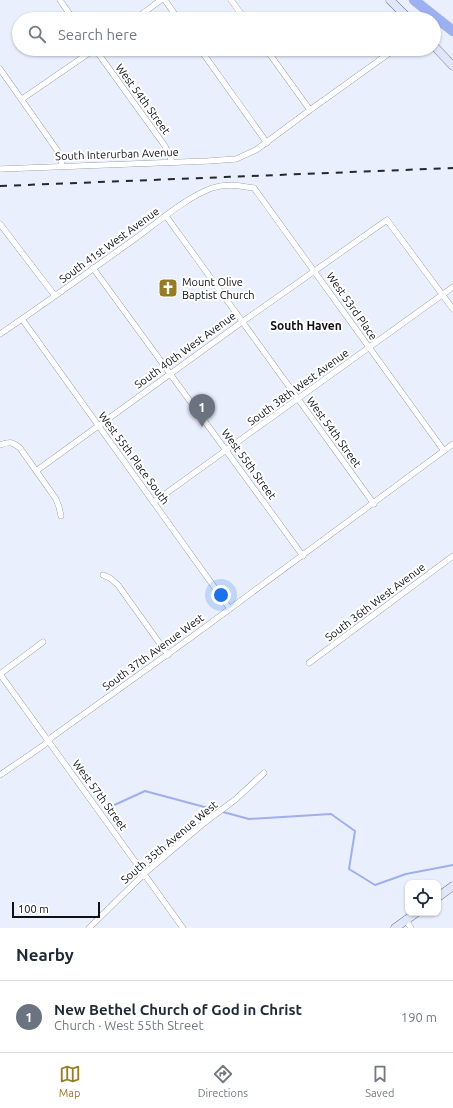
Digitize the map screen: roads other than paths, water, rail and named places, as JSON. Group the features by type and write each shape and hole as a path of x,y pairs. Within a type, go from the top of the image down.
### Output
{"highway":[{"path":"414,0 429,12"},
{"path":"441,21 453,31"}],"street":[{"path":"60,0 68,12"},
{"path":"145,12 161,0"},
{"path":"165,0 173,12"},
{"path":"231,0 240,12"},
{"path":"390,0 403,12"},
{"path":"441,53 453,66"},
{"path":"22,99 85,56"},
{"name":"West 54th Street","path":"100,56 165,146 172,162"},
{"path":"205,56 267,143 385,56"},
{"path":"271,56 310,110"},
{"path":"0,69 57,150 61,158 62,166"},
{"name":"South Interurban Avenue","path":"0,169 172,162 208,162 236,159 267,143"},
{"name":"South 41st West Avenue","path":"0,334 188,201 212,188 224,185 236,185"},
{"name":"West 53rd Place","path":"236,185 254,188 444,451"},
{"name":"West 54th Street","path":"166,216 374,504"},
{"name":"South 40th West Avenue","path":"36,471 314,270 387,220 443,294"},
{"path":"0,224 55,296"},
{"name":"West 55th Street","path":"93,268 302,556"},
{"name":"South 38th West Avenue","path":"154,502 298,400 453,287"},
{"path":"443,294 453,309"},
{"name":"West 55th Place South","path":"22,319 230,609"},
{"path":"0,445 7,442 13,442 20,448 56,499 61,516"},
{"name":"South 37th Avenue West","path":"0,775 168,655 374,504 453,444"},
{"name":"South 36th West Avenue","path":"309,663 453,556"},
{"path":"103,575 110,578 118,585 168,655"},
{"path":"0,674 43,642"},
{"name":"West 57th Street","path":"0,674 183,928"},
{"name":"South 35th Avenue West","path":"89,928 144,874 204,823 236,799 264,773"},
{"path":"441,895 453,886"},
{"path":"395,928 412,916"},
{"path":"406,920 411,928"}],"waterway":[{"path":"110,807 145,791 249,819 331,814 355,831 349,869 375,885 406,874 453,865"}],"railway":[{"path":"0,186 453,168"}],"place":[{"name":"Mount Olive Baptist Church","path":"168,288"},
{"name":"New Bethel Church of God in Christ","path":"202,427"}],"district":[{"name":"South Haven","path":"306,325"}]}
